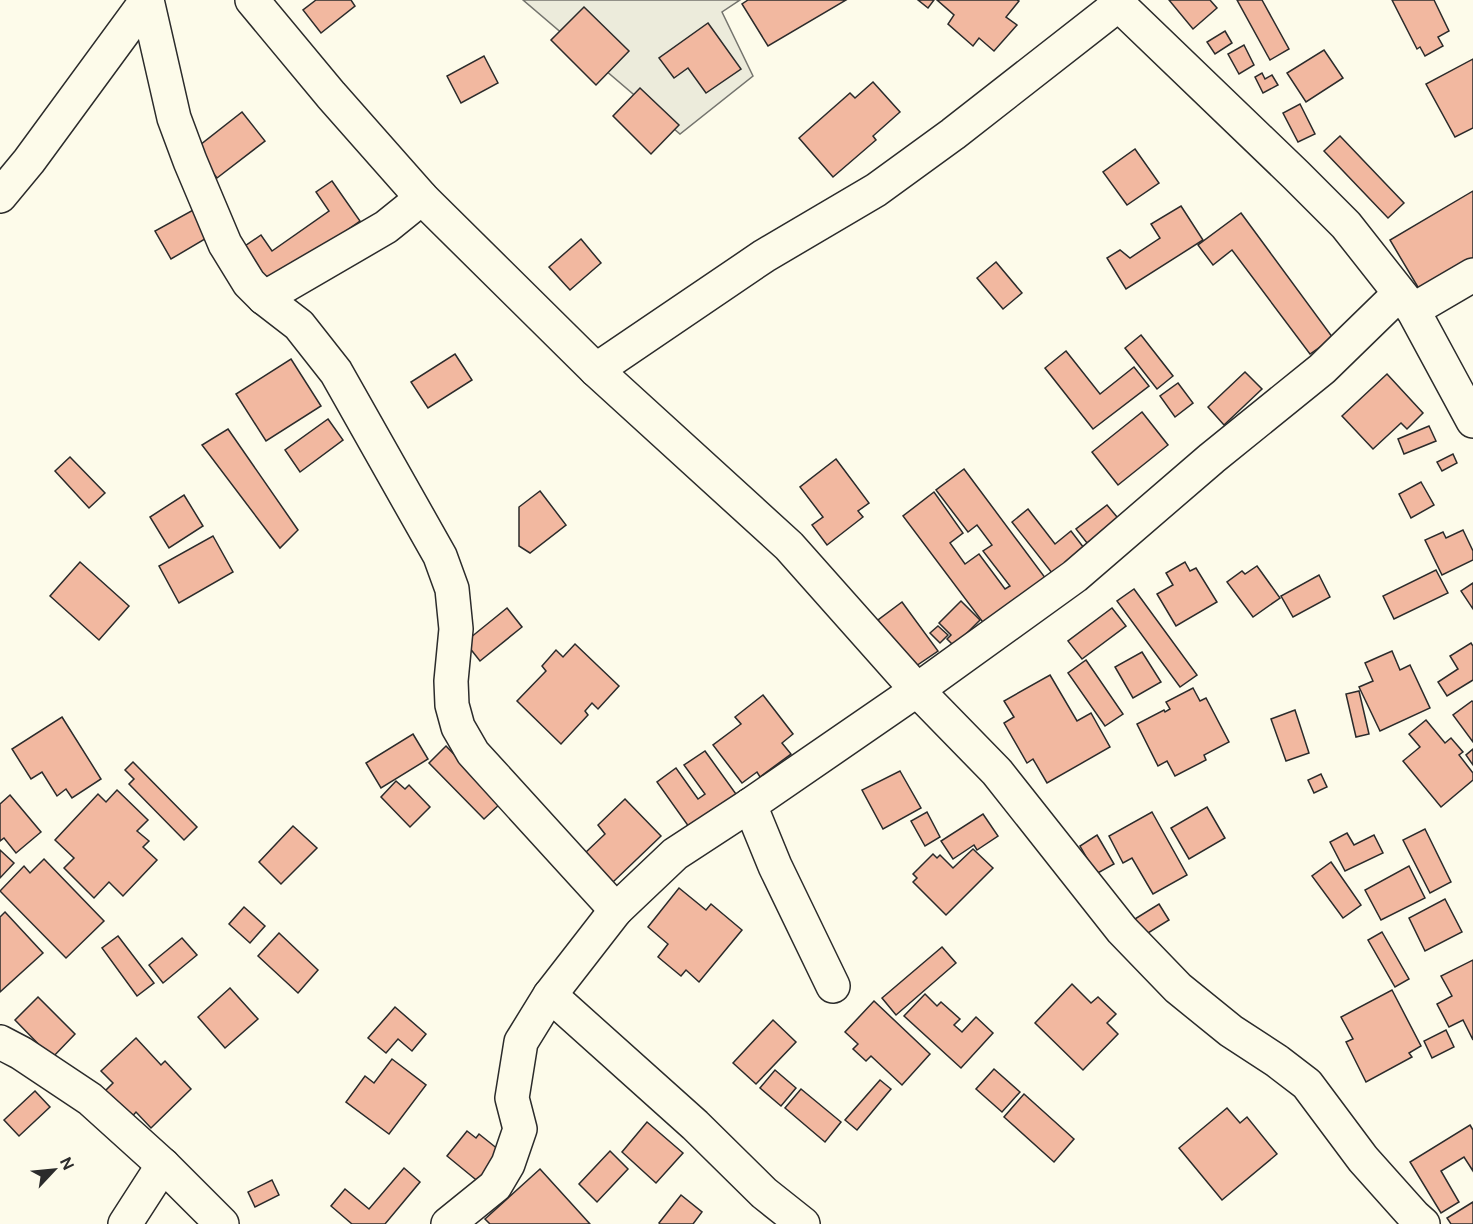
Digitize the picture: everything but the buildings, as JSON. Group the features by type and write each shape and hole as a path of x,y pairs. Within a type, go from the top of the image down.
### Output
{"street":[{"path":"0,196 29,161 147,0"},
{"path":"147,0 174,118 213,219 231,255 249,283 298,325 336,372 440,556 452,590 456,629 451,681 452,705 458,727 473,753 616,910"},
{"path":"252,0 331,95 422,198 596,370 789,546 917,690 997,772 1122,930 1178,988 1231,1031 1307,1084 1363,1159 1413,1216 1423,1224"},
{"path":"596,370 765,256 876,190 953,134 1116,2 1346,225 1406,302 1473,421"},
{"path":"264,298 386,227 422,198"},
{"path":"448,1224 495,1186 508,1164 520,1129 512,1098 521,1042 550,995 616,910 675,855 917,690 1075,576 1212,458 1406,302 1473,275"},
{"path":"750,805 775,866 833,986"},
{"path":"550,995 695,1125 764,1193 803,1224"},
{"path":"0,1041 90,1099 163,1165 222,1224"},
{"path":"125,1224 163,1165"}],"shaded area":[{"path":"523,0 740,0 722,12 753,76 680,134"}]}
